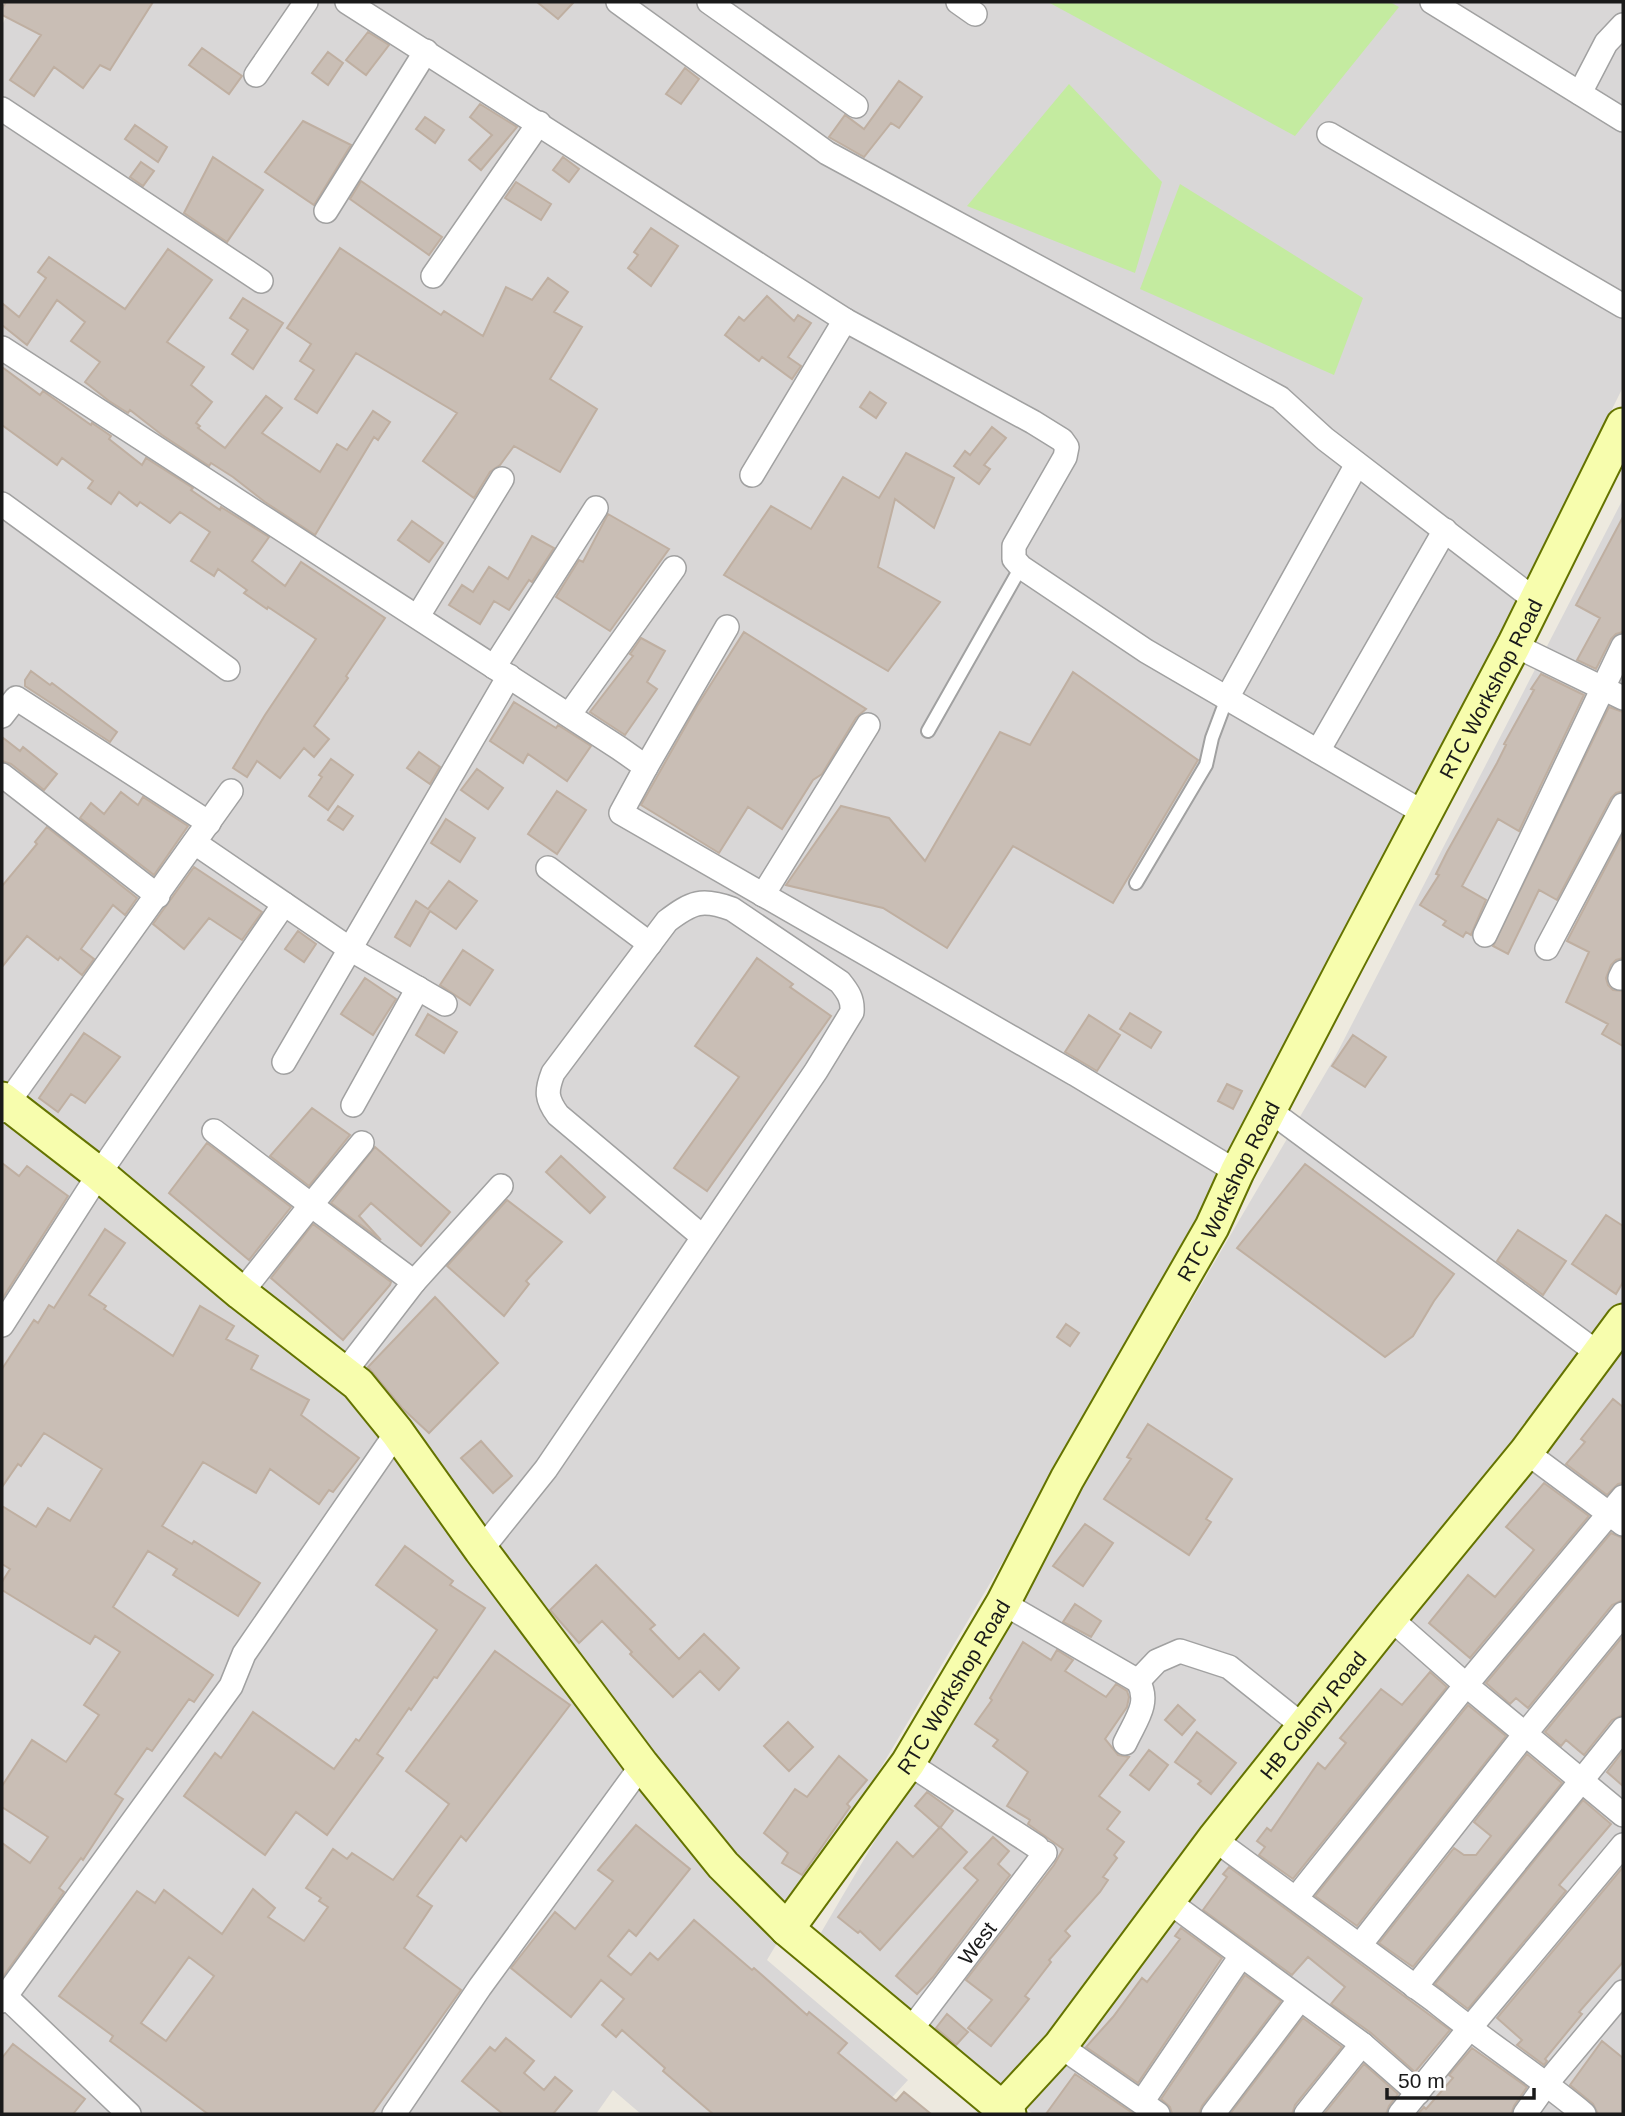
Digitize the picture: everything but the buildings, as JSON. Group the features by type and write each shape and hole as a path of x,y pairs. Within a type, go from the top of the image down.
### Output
{"street":[{"path":"256,75 306,2"},
{"path":"347,2 845,320 1062,440 1067,447 1065,457 1014,546 1014,559 1021,567 1146,651 1424,813"},
{"path":"618,2 827,153 1280,398 1325,439 1535,600"},
{"path":"709,2 856,106"},
{"path":"1432,2 1623,120"},
{"path":"1580,93 1606,43 1623,25"},
{"path":"326,211 426,51"},
{"path":"2,109 261,281"},
{"path":"433,276 539,123"},
{"path":"1329,134 1623,306"},
{"path":"752,475 845,320"},
{"path":"2,348 418,616 646,767"},
{"name":"RTC Workshop Road","path":"787,1929 908,1763 1003,1603 1067,1479 1212,1227 1237,1171 1514,645 1623,425"},
{"path":"1227,698 1357,464"},
{"path":"418,616 502,479"},
{"path":"2,504 228,669"},
{"path":"284,1062 350,948 501,671 596,508"},
{"path":"1318,751 1445,530"},
{"path":"569,715 674,569"},
{"path":"727,627 621,813 1075,1074 1237,1171"},
{"path":"1514,645 1623,698"},
{"path":"1485,936 1623,646"},
{"path":"2,716 16,698 209,823"},
{"path":"763,895 868,725"},
{"path":"2,775 158,896"},
{"path":"231,791 158,896 4,1104 99,1174 241,1293 358,1384 642,1765 723,1865 787,1929 1003,2112"},
{"path":"1547,948 1623,805"},
{"path":"195,843 350,948 445,1004"},
{"path":"548,868 650,944"},
{"path":"481,1550 546,1468 816,1071 852,1012 850,995 840,982 732,909 717,903 699,902 685,907 667,921 553,1073 547,1089 548,1102 558,1115 703,1237"},
{"path":"2,1325 99,1174 284,904"},
{"path":"353,1105 418,988"},
{"path":"1269,1110 1613,1344"},
{"path":"214,1131 414,1282"},
{"path":"241,1293 362,1143"},
{"path":"344,1373 414,1282 501,1186"},
{"name":"HB Colony Road","path":"1003,2112 1060,2046 1214,1839 1303,1726 1613,1344"},
{"path":"129,2114 3,1997 231,1686 244,1654 397,1433"},
{"path":"1296,1898 1466,1685 1619,1511 1526,1452"},
{"path":"1003,1603 1138,1681 1145,1700 1125,1742"},
{"path":"1360,1945 1623,1614"},
{"path":"1390,1618 1623,1815"},
{"path":"1138,1681 1157,1661 1180,1651 1228,1667 1303,1726"},
{"path":"1415,1986 1623,1729"},
{"name":"West","path":"908,1763 1041,1850 909,2032"},
{"path":"394,2114 480,1987 642,1765"},
{"path":"1214,1839 1360,1945 1469,2029 1547,2083 1584,2114"},
{"path":"1401,2114 1623,1845"},
{"path":"1168,1901 1362,2044 1418,2093"},
{"path":"1060,2046 1150,2108 1241,1955"},
{"path":"1525,2114 1547,2083 1623,1992"},
{"path":"1213,2114 1300,1998"},
{"path":"1306,2114 1362,2044"}],"lane":[{"path":"928,731 1021,567"},
{"path":"1136,884 1206,765 1212,738 1227,698"}],"shaded area":[{"path":"14,2 1623,2 1623,387 1233,1173 767,1960 908,2080 877,2114 641,2114 613,2090 596,2114 2,2114 2,25"},
{"path":"1623,499 1623,2114 1033,2114 819,1936 1335,1057"}],"green space":[{"path":"1048,2 1390,2 1399,7 1295,136"},
{"path":"1069,84 1162,182 1135,273 967,206"},
{"path":"1180,184 1363,298 1334,375 1140,289"}]}
